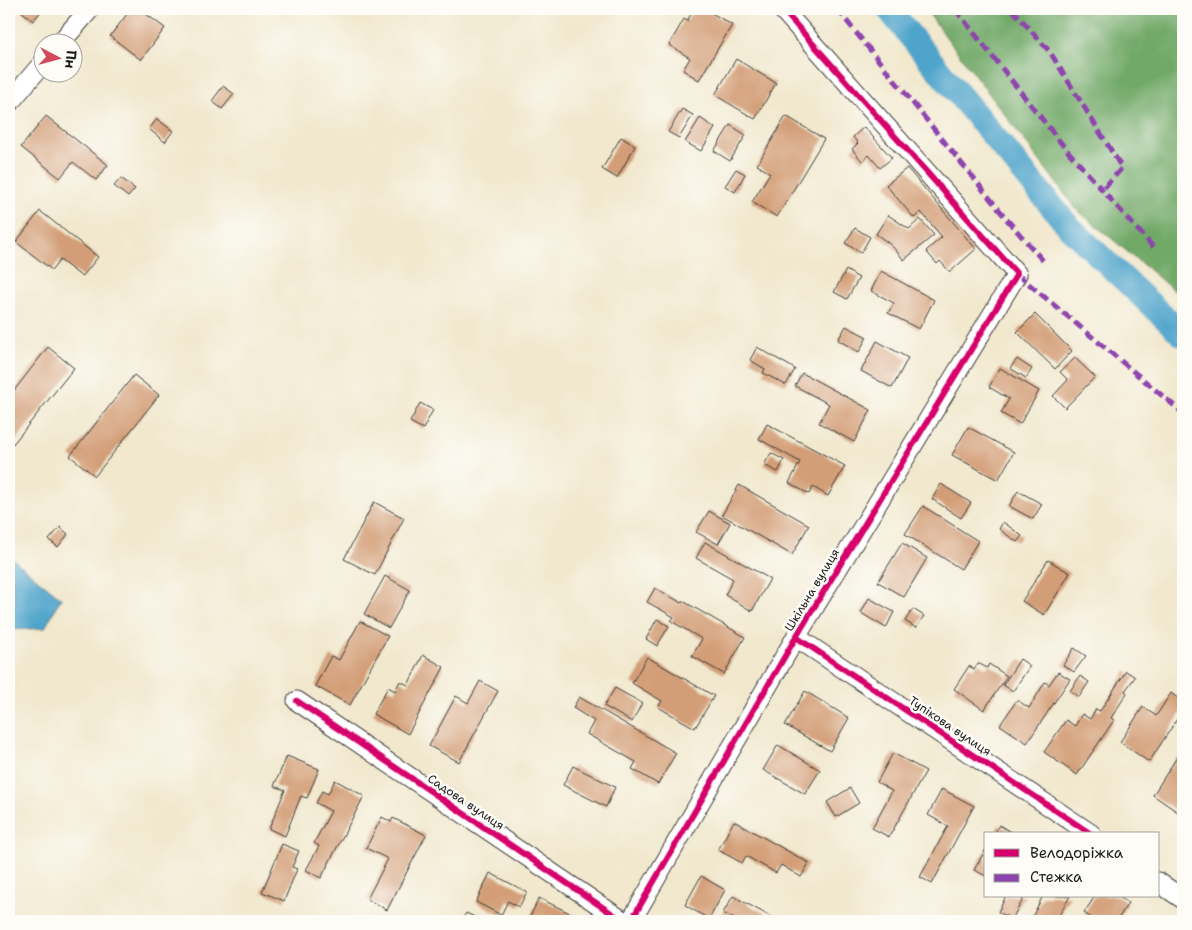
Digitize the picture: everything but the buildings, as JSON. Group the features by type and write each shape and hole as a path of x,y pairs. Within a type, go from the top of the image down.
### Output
{"street":[{"path":"70,32 90,9"},
{"name":"Шкільна вулиця","path":"631,921 796,637 1018,274 782,9"},
{"path":"9,103 32,76"},
{"name":"Тупікова вулиця","path":"796,637 1088,832"},
{"name":"Садова вулиця","path":"296,700 623,921"},
{"path":"1160,883 1183,900"}],"green space":[{"path":"925,9 1183,9 1183,298 1076,209"}],"water":[{"path":"9,556 61,598 45,628 9,630"}],"waterway":[{"path":"889,9 1069,227 1183,335"}],"marked path":[{"path":"837,9 1009,222 1045,263"},
{"path":"955,9 1065,148 1154,248"},
{"path":"1012,9 1050,52 1122,168 1102,190"},
{"path":"1017,274 1183,413"}],"cycle path":[{"path":"631,921 796,637 1017,274 782,9"},
{"path":"796,637 1088,832"},
{"path":"297,701 623,921"}]}
